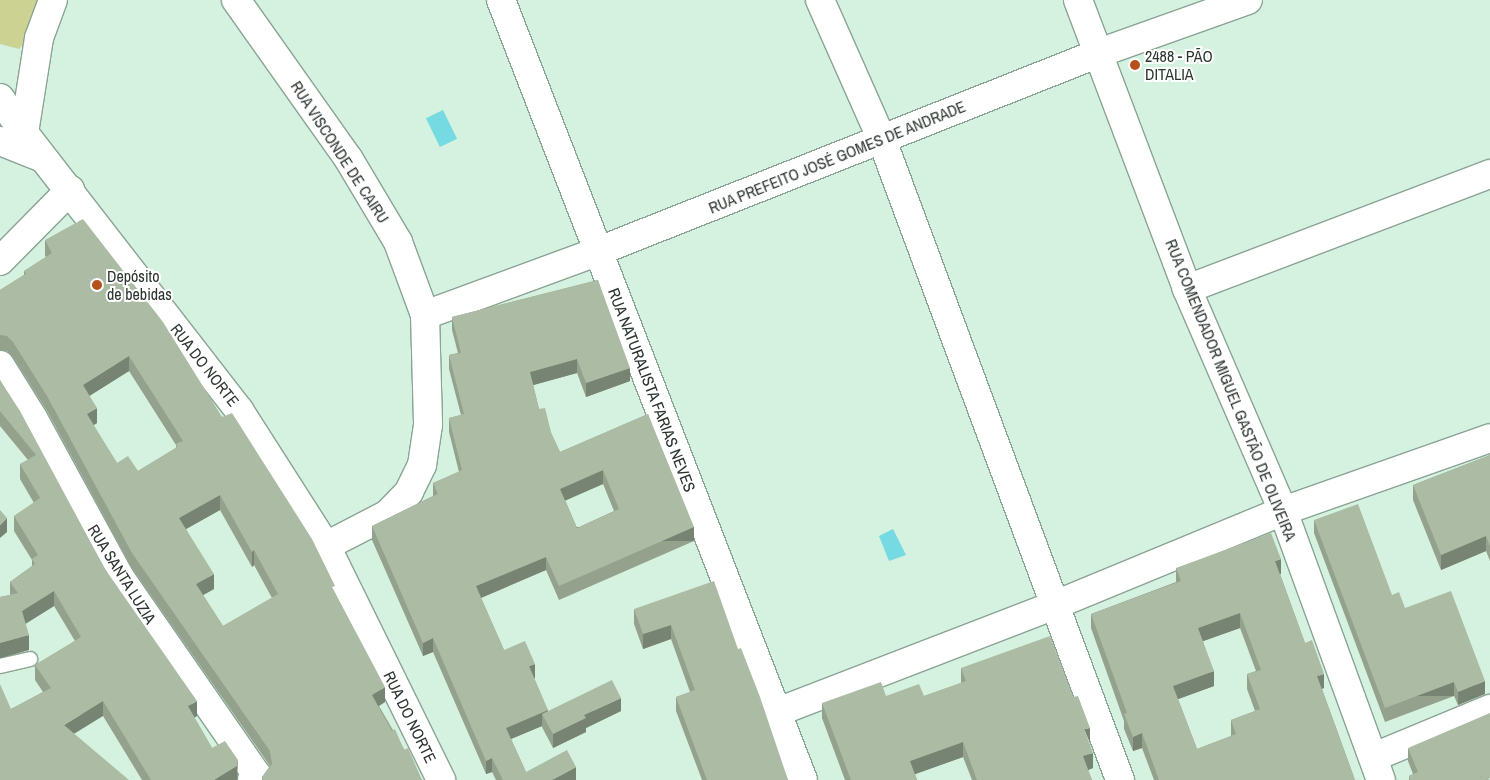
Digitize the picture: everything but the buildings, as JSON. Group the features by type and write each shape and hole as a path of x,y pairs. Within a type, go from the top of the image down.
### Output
{"street":[{"path":"12,137 39,38 53,0"},
{"name":"RUA VISCONDE DE CAIRU","path":"236,0 348,158 398,242 425,315"},
{"name":"RUA NATURALISTA FARIAS NEVES","path":"501,0 775,713 803,780"},
{"path":"820,0 882,140 1120,780"},
{"name":"RUA COMENDADOR MIGUEL GASTÃO DE OLIVEIRA","path":"1078,0 1187,289 1283,511 1378,769"},
{"name":"RUA PREFEITO JOSÉ GOMES DE ANDRADE","path":"425,315 599,251 1099,53 1248,0"},
{"name":"RUA DO NORTE","path":"0,98 12,137 44,159 70,190 239,410 326,546 441,780"},
{"path":"1187,289 1490,174"},
{"path":"0,261 70,190"},
{"path":"326,546 388,514 410,492 422,465 428,425 425,315"},
{"name":"RUA SANTA LUZIA","path":"0,365 33,418 119,576 255,778"},
{"path":"775,713 1055,606 1283,511 1490,438"},
{"path":"1378,769 1490,709"}],"lane":[{"path":"0,666 30,659"}],"green space":[{"path":"0,0 42,0 41,23 19,49 0,44"}],"water":[{"path":"443,110 457,139 440,147 426,118"},
{"path":"893,529 906,555 889,561 879,536"}],"place":[{"name":"2488 - PÃO DITALIA","path":"1135,65"},
{"name":"Depósito de bebidas","path":"97,285"}]}
